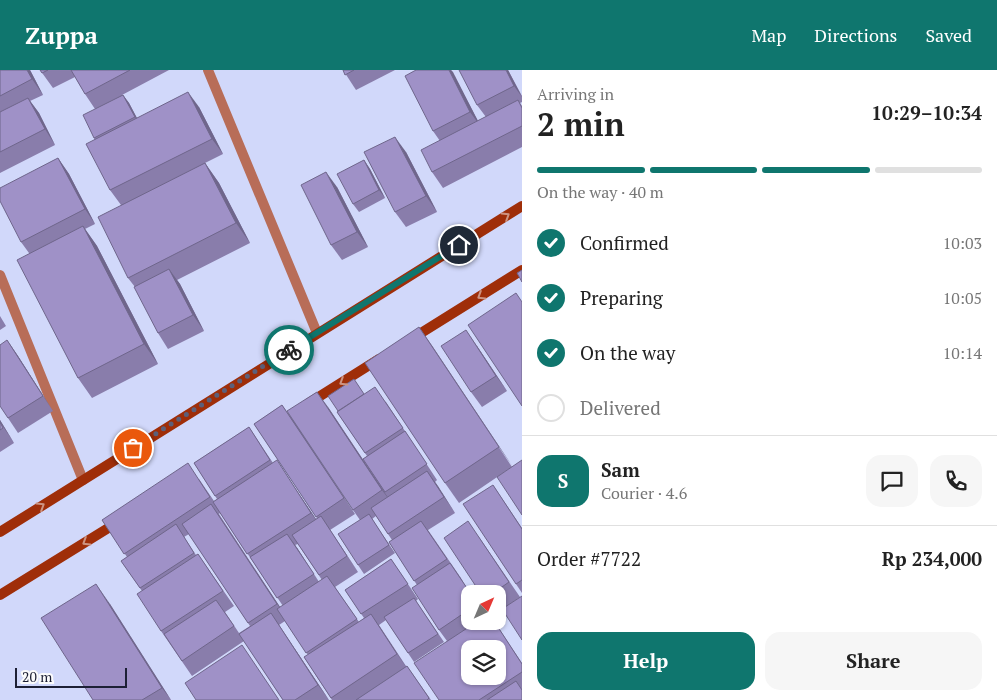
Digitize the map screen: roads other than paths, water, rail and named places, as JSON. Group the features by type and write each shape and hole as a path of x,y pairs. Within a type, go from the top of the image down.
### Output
{"main road":[{"path":"0,532 522,206"},
{"path":"404,344 522,270"},
{"path":"303,406 387,354"},
{"path":"0,595 126,517"}],"street":[{"path":"208,70 317,333"},
{"path":"0,275 83,480"}]}
